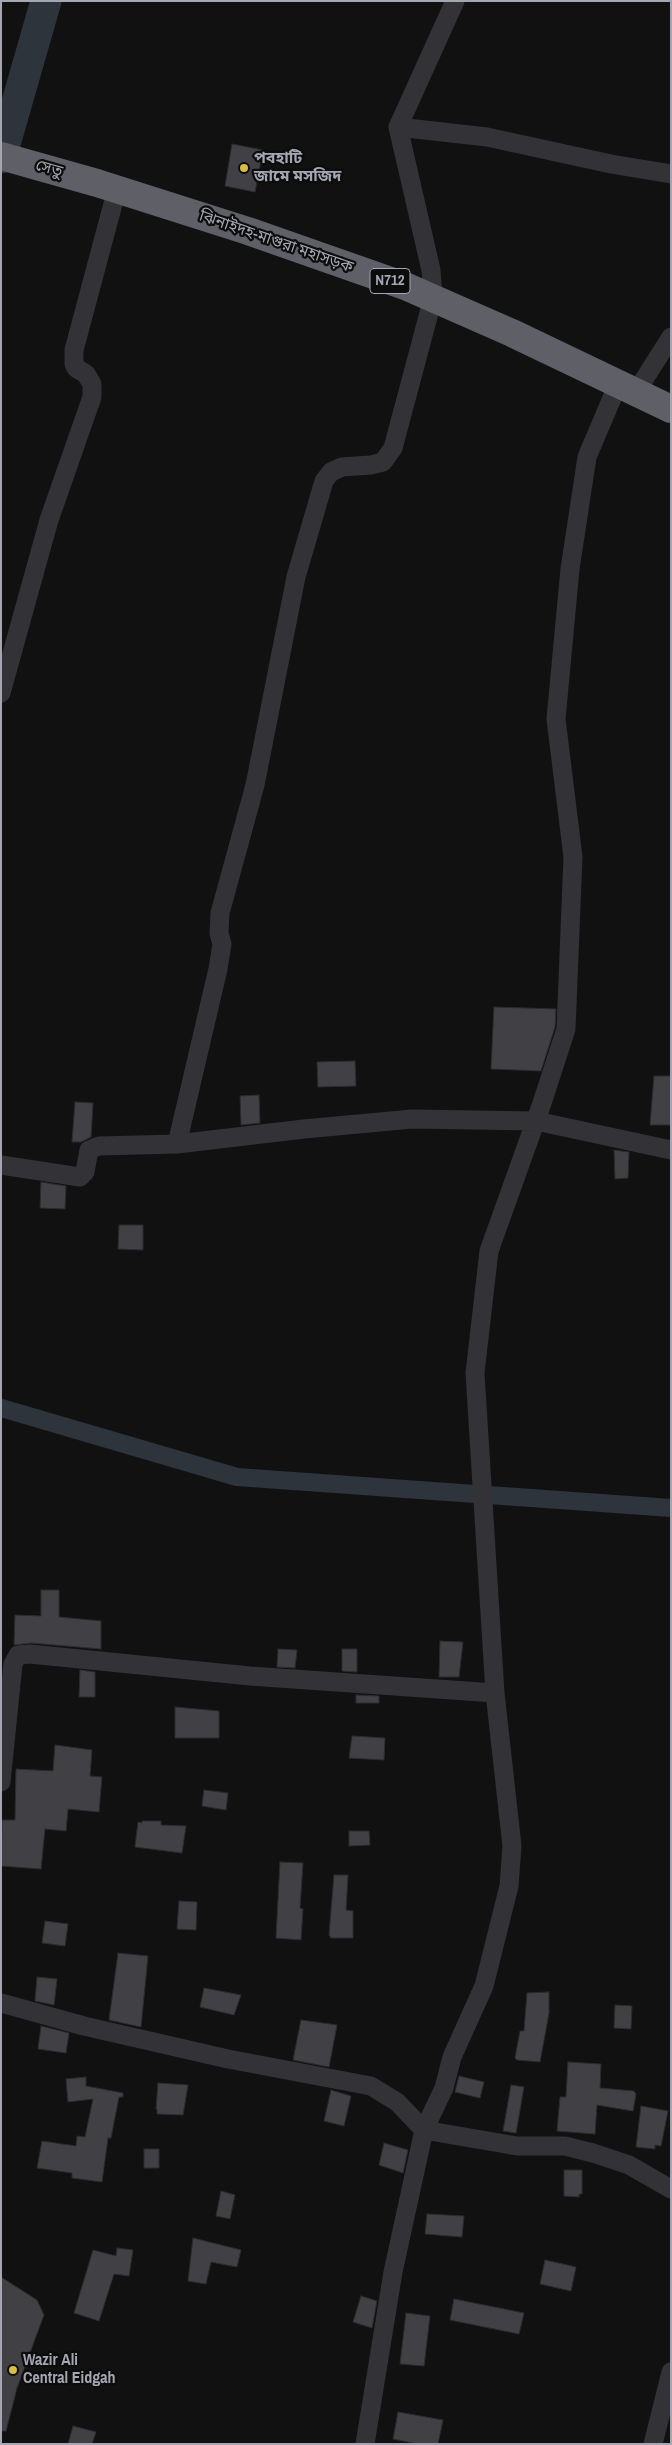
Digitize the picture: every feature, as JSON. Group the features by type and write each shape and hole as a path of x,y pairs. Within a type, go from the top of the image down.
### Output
{"highway":[{"name":"সেতু","path":"1,156 107,186"},
{"name":"ঝিনাইদহ-মাগুরা মহাসড়ক","path":"107,186 248,230 405,286 512,333 671,409"}],"street":[{"path":"177,1144 218,969 222,944 219,933 220,913 255,785 296,577 324,481 332,472 342,467 371,465 383,462 393,448 434,298 431,270 398,126 455,1"},
{"path":"398,126 487,137 611,164 671,174"},
{"path":"1,693 49,520 92,397 92,384 86,374 76,368 74,364 74,350 107,186"},
{"path":"365,2444 393,2272 424,2130 444,2088 452,2057 484,1986 509,1886 512,1846 495,1694 475,1373 489,1251 536,1121 566,1030 573,857 556,719 570,569 587,457 627,388 671,337"},
{"path":"1,1165 80,1177 85,1172 89,1150 93,1147 177,1144 412,1119 536,1121 671,1150"},
{"path":"1,1782 13,1664 18,1655 30,1654 250,1676 495,1694"},
{"path":"1,2003 94,2029 228,2059 371,2086 397,2102 424,2130 518,2146 565,2146 593,2152 629,2165 671,2189"},
{"path":"653,2444 671,2372"}],"building":[{"name":"পবহাটি জামে মসজিদ","path":"232,144 263,150 255,192 225,186"},
{"path":"494,1007 556,1009 555,1027 541,1071 491,1069"},
{"path":"355,1061 356,1086 318,1087 317,1062"},
{"path":"654,1076 671,1076 671,1125 650,1125"},
{"path":"259,1095 260,1123 241,1125 240,1096"},
{"path":"75,1102 93,1103 91,1137 81,1142 72,1142"},
{"path":"614,1150 629,1152 628,1178 615,1179"},
{"path":"41,1182 66,1186 65,1209 40,1208"},
{"path":"119,1225 143,1225 143,1250 118,1249"},
{"path":"41,1590 59,1590 59,1617 101,1621 101,1649 31,1643 14,1645 15,1615 41,1616"},
{"path":"440,1641 463,1642 459,1677 439,1677"},
{"path":"278,1649 297,1650 295,1668 277,1667"},
{"path":"342,1649 357,1649 357,1672 342,1671"},
{"path":"80,1670 95,1672 95,1697 79,1697"},
{"path":"356,1695 379,1696 379,1703 356,1703"},
{"path":"175,1707 219,1711 219,1738 175,1738"},
{"path":"352,1736 385,1738 384,1760 349,1758"},
{"path":"55,1745 92,1750 90,1776 102,1777 99,1812 68,1809 66,1831 45,1829 41,1869 1,1866 2,1820 15,1820 16,1769 53,1771"},
{"path":"204,1790 228,1793 226,1810 202,1806"},
{"path":"142,1821 161,1821 161,1825 186,1826 182,1853 135,1847 138,1822 142,1823"},
{"path":"349,1831 369,1831 370,1845 349,1846"},
{"path":"280,1862 303,1863 300,1908 303,1909 301,1940 276,1938"},
{"path":"334,1875 348,1875 346,1910 353,1911 353,1938 331,1938 329,1935"},
{"path":"179,1901 197,1902 196,1930 177,1929"},
{"path":"45,1921 68,1924 65,1946 42,1943"},
{"path":"118,1953 148,1956 141,2027 109,2020"},
{"path":"37,1977 57,1979 54,2005 35,2001"},
{"path":"204,1988 241,1995 234,2015 200,2007"},
{"path":"549,1992 549,2013 540,2062 517,2060 515,2058 520,2031 524,2031 527,1993"},
{"path":"615,2005 632,2006 631,2029 614,2028"},
{"path":"301,2020 337,2025 329,2067 293,2060"},
{"path":"41,2026 69,2033 66,2053 38,2049"},
{"path":"568,2062 601,2064 600,2088 634,2091 636,2094 633,2111 597,2105 595,2134 557,2131 560,2097 566,2097"},
{"path":"459,2076 484,2082 480,2098 455,2092"},
{"path":"86,2077 86,2086 123,2093 123,2097 119,2097 111,2138 108,2138 102,2182 72,2178 72,2173 37,2168 42,2141 76,2146 77,2136 85,2137 93,2099 68,2102 66,2079"},
{"path":"158,2083 188,2085 183,2115 157,2114"},
{"path":"511,2085 524,2087 516,2133 503,2131"},
{"path":"331,2090 351,2096 344,2126 324,2121"},
{"path":"641,2106 668,2111 661,2146 655,2145 655,2149 636,2147"},
{"path":"384,2143 408,2150 403,2173 379,2165"},
{"path":"144,2149 159,2149 159,2168 144,2168"},
{"path":"564,2170 582,2170 582,2194 579,2194 579,2197 564,2196"},
{"path":"221,2191 235,2195 230,2219 216,2216"},
{"path":"427,2214 464,2216 462,2237 425,2234"},
{"path":"193,2238 241,2250 237,2267 211,2262 206,2284 188,2281"},
{"path":"117,2248 133,2250 129,2276 114,2274 99,2321 74,2313 93,2250 116,2256"},
{"path":"545,2260 576,2267 571,2291 540,2284"},
{"name":"Wazir Ali Central Eidgah","path":"1,2277 37,2300 44,2315 17,2388 6,2431 1,2431"},
{"path":"361,2296 377,2301 372,2328 353,2322"},
{"path":"454,2299 524,2313 519,2334 450,2320"},
{"path":"406,2313 430,2316 424,2366 400,2364"},
{"path":"398,2412 443,2420 438,2444 418,2444 393,2439"},
{"path":"73,2426 96,2432 92,2444 68,2444"}],"waterway":[{"path":"1,158 46,1"},
{"path":"1,1408 237,1477 671,1508"}],"place":[{"name":"পবহাটি জামে মসজিদ","path":"244,168"},
{"name":"Wazir Ali Central Eidgah","path":"13,2370"}]}
